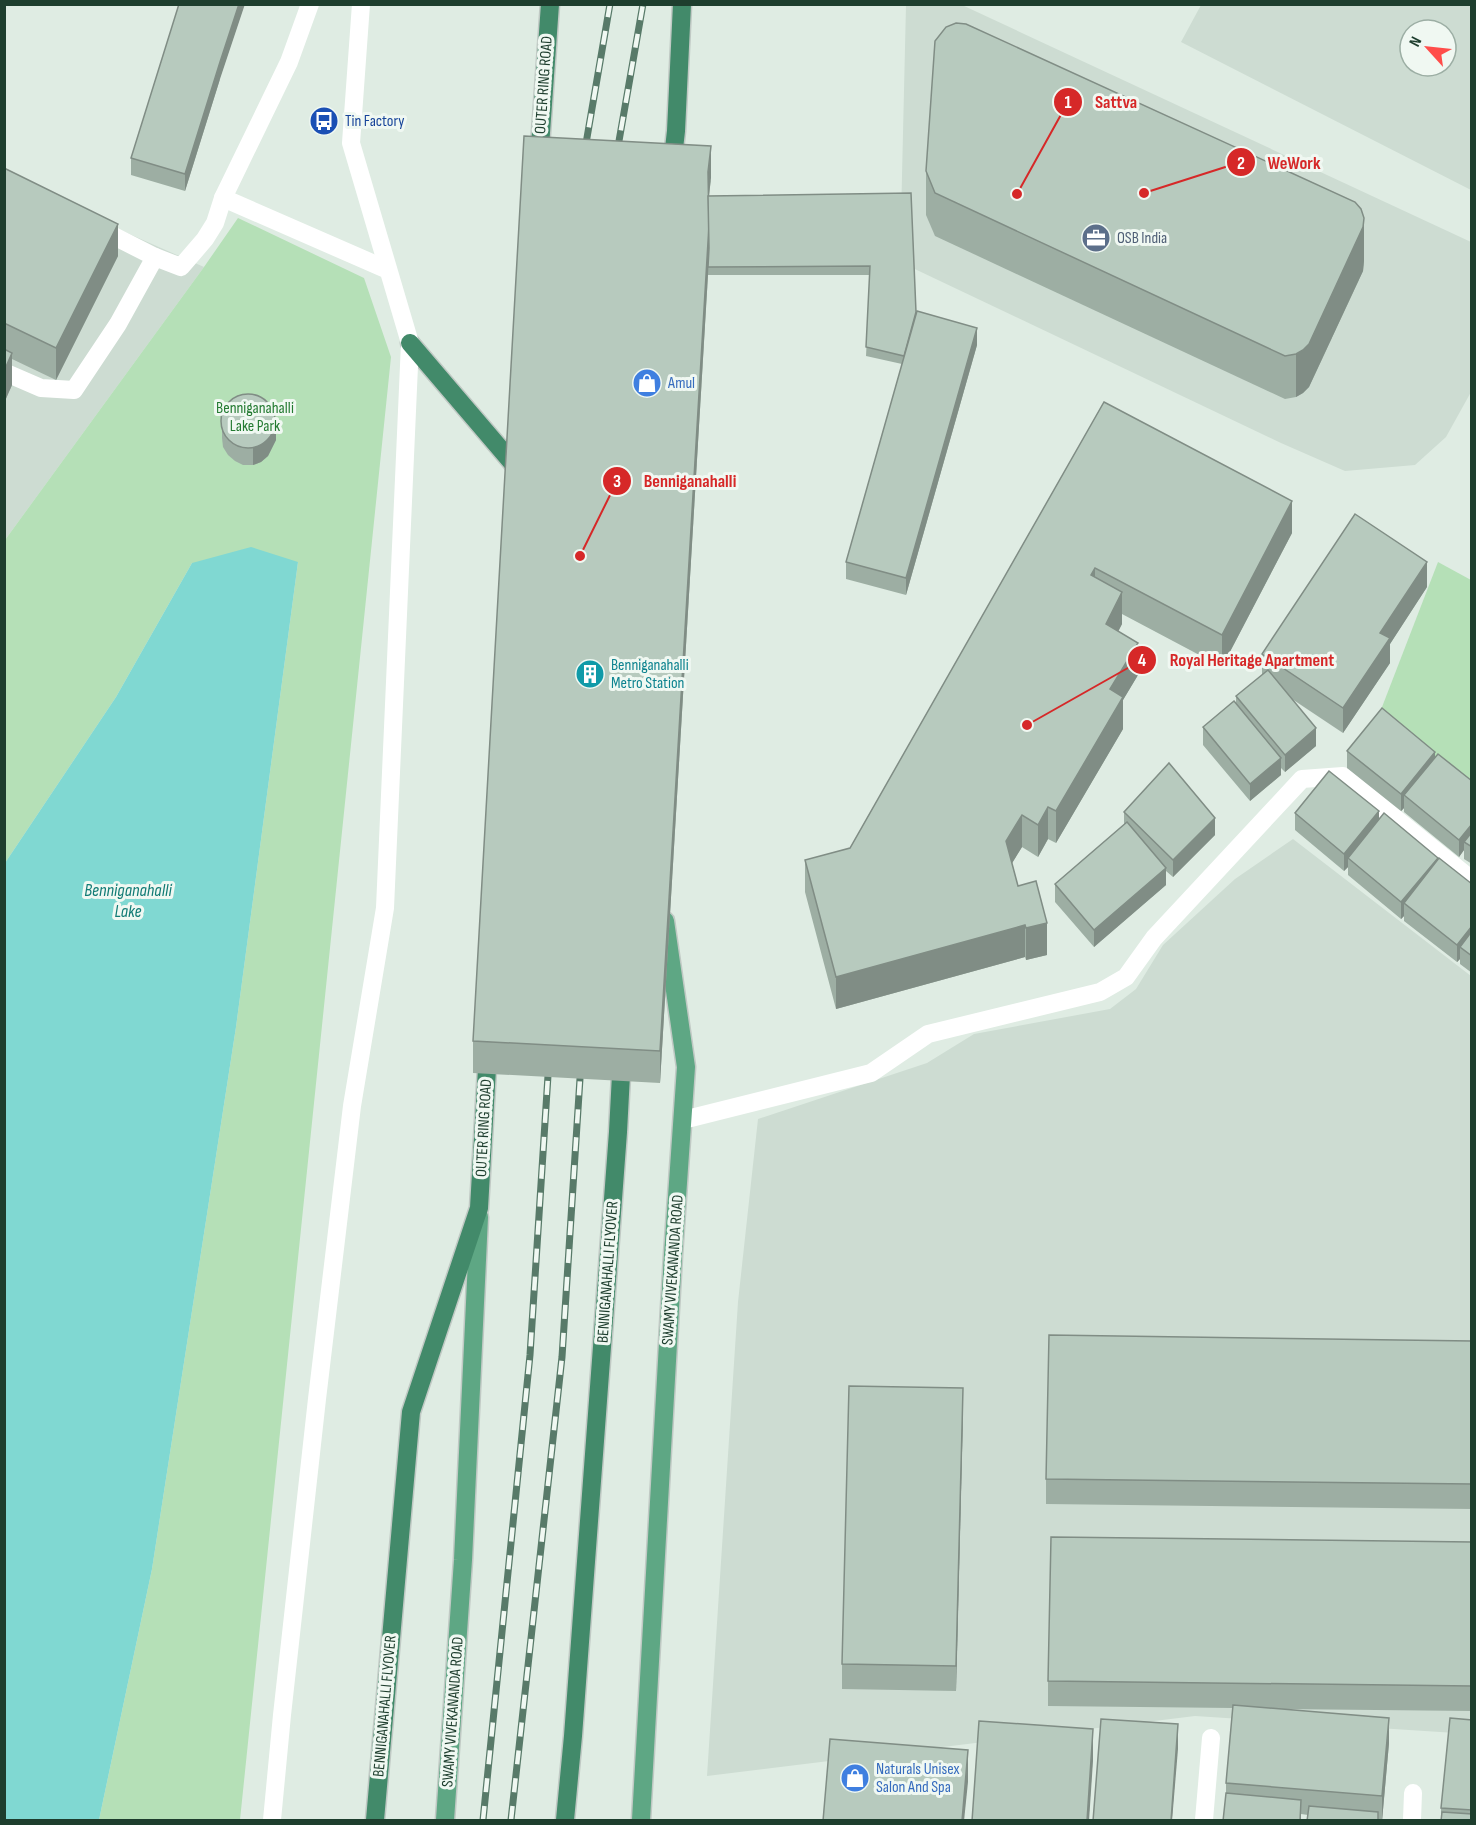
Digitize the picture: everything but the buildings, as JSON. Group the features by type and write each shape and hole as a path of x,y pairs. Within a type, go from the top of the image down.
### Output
{"highway":[{"name":"OUTER RING ROAD","path":"538,174 550,4"},
{"path":"671,185 682,4"},
{"path":"410,343 520,479 522,450"},
{"name":"OUTER RING ROAD","path":"479,1208 489,1030"},
{"name":"BENNIGANAHALLI FLYOVER","path":"565,1821 618,1132 622,1038"},
{"name":"BENNIGANAHALLI FLYOVER","path":"375,1821 411,1412 479,1208"}],"main road":[{"name":"SWAMY VIVEKANANDA ROAD","path":"641,1821 672,1266 686,1067 662,901"},
{"name":"SWAMY VIVEKANANDA ROAD","path":"445,1821 464,1560 479,1208"}],"street":[{"path":"85,221 155,257 181,267 215,223 223,198 288,62 310,4"},
{"path":"272,1821 308,1481 351,1118 385,908 410,343 351,143 361,4"},
{"path":"223,198 388,270"},
{"path":"4,372 41,388 74,390 118,324 155,257"},
{"path":"683,1120 871,1073 928,1034 1100,992 1126,977 1154,938 1302,779 1343,776 1472,880"},
{"path":"1204,1821 1211,1738"},
{"path":"1412,1821 1413,1793"}],"shaded area":[{"path":"906,5 962,5 1471,242 1471,392 1446,437 1415,465 1345,471 1281,443 900,262"},
{"path":"1201,5 1471,5 1471,190 1181,42"},
{"path":"5,179 204,267 5,540"},
{"path":"1293,839 1471,976 1471,1734 1195,1716 707,1776 738,1302 758,1119 927,1063 974,1034 1110,1009 1136,989 1163,945 1235,879"}],"green space":[{"name":"Benniganahalli Lake Park","path":"238,218 364,278 391,357 240,1820 99,1820 152,1569 236,1027 298,562 192,563 116,697 5,863 5,540"},
{"path":"1438,562 1471,580 1471,790 1377,720"}],"water":[{"name":"Benniganahalli Lake","path":"251,547 298,562 236,1027 152,1569 99,1820 5,1820 5,863 116,697 192,563"}],"railway":[{"path":"584,155 610,4"},
{"path":"616,158 643,4"},
{"path":"483,1820 530,1355 549,1060"},
{"path":"511,1820 562,1357 581,1063"}],"place":[{"name":"Tin Factory","path":"324,121"},
{"name":"WeWork","path":"1144,193"},
{"name":"Sattva","path":"1017,194"},
{"name":"OSB India","path":"1096,238"},
{"name":"Amul","path":"647,383"},
{"name":"Benniganahalli","path":"580,556"},
{"name":"Benniganahalli Metro Station","path":"590,674"},
{"name":"Royal Heritage Apartment","path":"1027,725"},
{"name":"Naturals Unisex Salon And Spa","path":"855,1778"}]}
